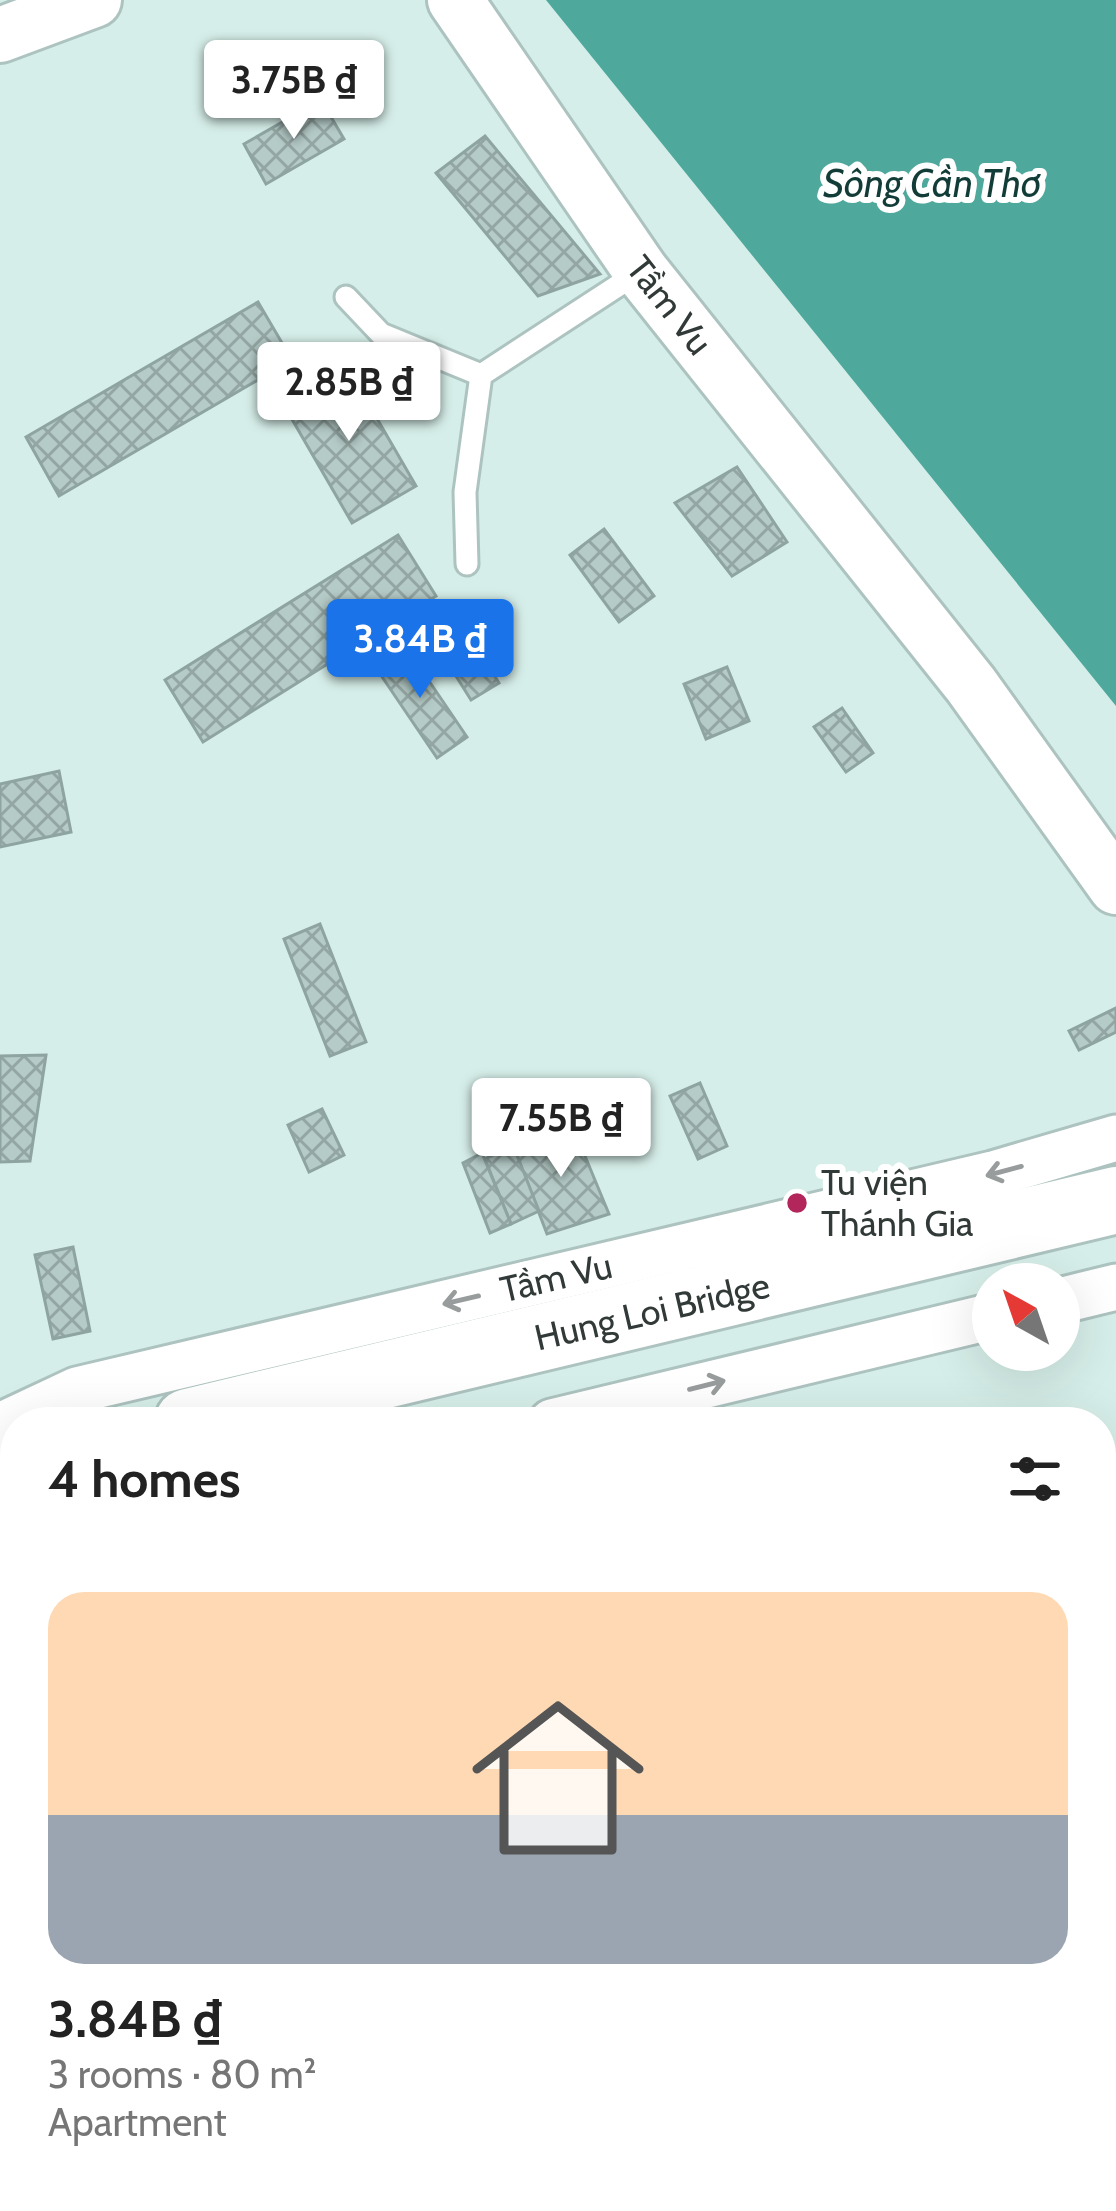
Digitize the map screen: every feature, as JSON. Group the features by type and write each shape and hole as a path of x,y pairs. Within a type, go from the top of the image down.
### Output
{"highway":[{"name":"Hung Loi Bridge","path":"251,1407 1116,1200"}],"street":[{"path":"0,35 94,0"},
{"name":"Tầm Vu","path":"455,0 641,271 971,685 1116,886"},
{"name":"Tầm Vu","path":"40,1407 76,1390 970,1179 1116,1138"},
{"path":"1080,1295 1116,1287"},
{"path":"614,1407 972,1321"}],"lane":[{"path":"467,563 465,492 482,375 641,271"},
{"path":"346,298 382,334 482,375"}],"water":[{"name":"Sông Cần Thơ","path":"546,0 1116,0 1116,706"}],"building":[{"path":"321,100 344,139 266,184 244,144"},
{"path":"485,136 600,274 538,296 436,173"},
{"path":"258,302 292,360 59,496 26,437"},
{"path":"346,365 416,486 352,523 282,402"},
{"path":"737,467 787,542 732,576 675,503"},
{"path":"604,529 654,596 619,622 570,555"},
{"path":"398,535 436,596 203,742 165,680"},
{"path":"452,608 499,683 471,700 424,625"},
{"path":"404,644 467,737 437,758 374,665"},
{"path":"727,667 749,721 706,739 684,684"},
{"path":"842,708 873,753 846,772 814,727"},
{"path":"59,771 71,832 0,847 0,784"},
{"path":"320,924 366,1042 330,1056 284,939"},
{"path":"1116,1008 1116,1032 1079,1050 1069,1031"},
{"path":"46,1055 30,1161 0,1162 0,1056"},
{"path":"700,1083 727,1146 698,1159 670,1096"},
{"path":"322,1109 344,1155 309,1172 288,1125"},
{"path":"573,1127 609,1214 547,1234 513,1145"},
{"path":"513,1145 539,1211 511,1224 485,1159"},
{"path":"482,1153 511,1224 490,1233 463,1163"},
{"path":"73,1247 90,1331 53,1339 35,1255"}],"place":[{"name":"Tu viện Thánh Gia","path":"797,1203"}]}
